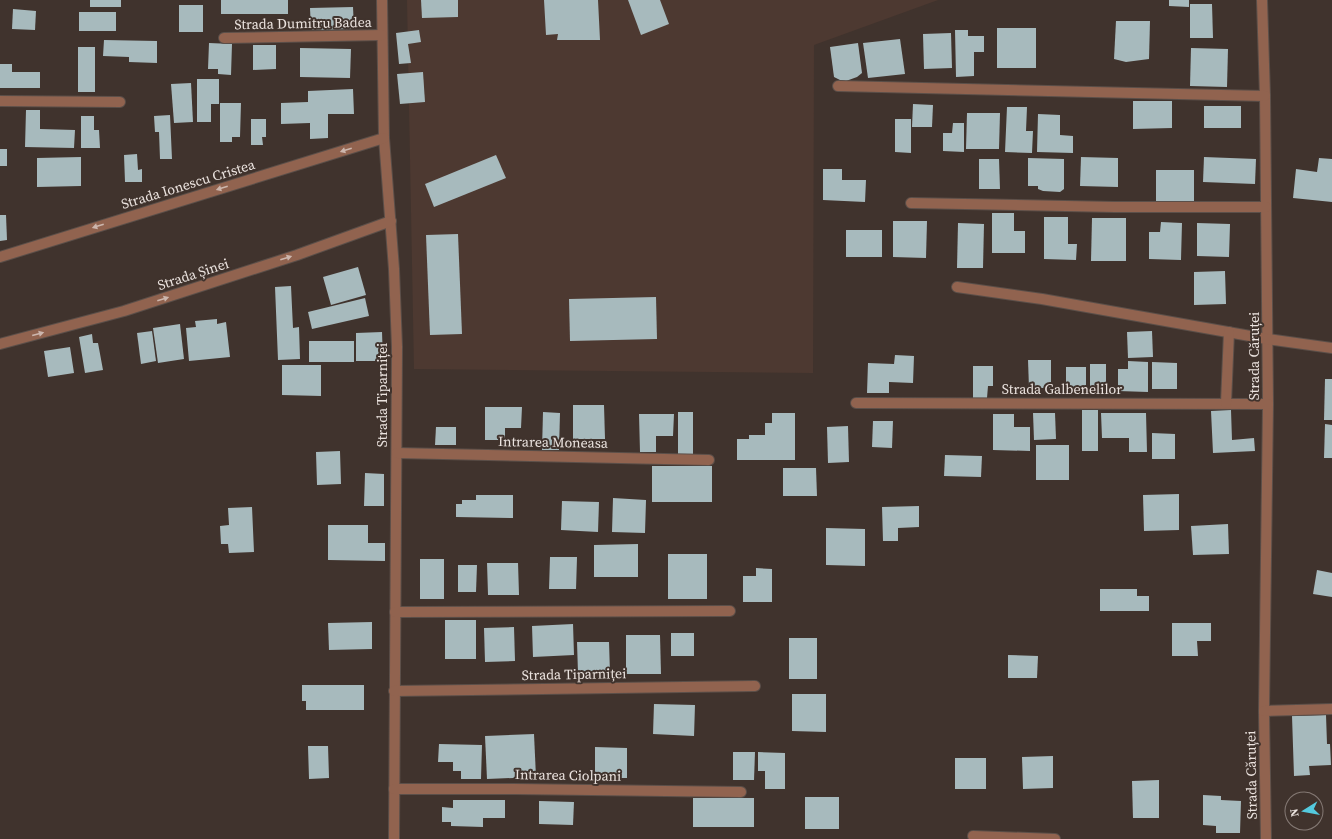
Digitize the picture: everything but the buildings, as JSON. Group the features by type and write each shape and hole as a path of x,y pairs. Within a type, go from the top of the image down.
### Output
{"street":[{"name":"Strada Dumitru Badea","path":"382,0 384,138 387,179"},
{"name":"Strada Căruței","path":"1262,0 1265,96 1268,404 1264,711 1266,839"},
{"name":"Strada Dumitru Badea","path":"224,38 382,35"},
{"path":"838,86 1265,96"},
{"path":"0,101 120,102"},
{"name":"Strada Ionescu Cristea","path":"0,257 384,138"},
{"name":"Strada Tiparniței","path":"387,179 394,269 397,347 394,839"},
{"path":"911,203 1266,207"},
{"name":"Strada Șinei","path":"0,344 132,309 297,255 391,221"},
{"path":"958,287 1063,302 1267,339 1332,348"},
{"name":"Strada Căruței","path":"1226,404 1229,332"},
{"name":"Strada Galbenelilor","path":"856,403 1268,404"},
{"name":"Intrarea Moneasa","path":"397,453 709,460"},
{"path":"395,612 730,612"},
{"name":"Strada Tiparniței","path":"394,691 755,686"},
{"name":"Strada Căruței","path":"1264,711 1332,709"},
{"name":"Intrarea Ciolpani","path":"394,789 515,788 742,792"},
{"path":"973,836 1055,839"}],"shaded area":[{"path":"407,0 938,0 814,45 813,373 414,369"}]}
